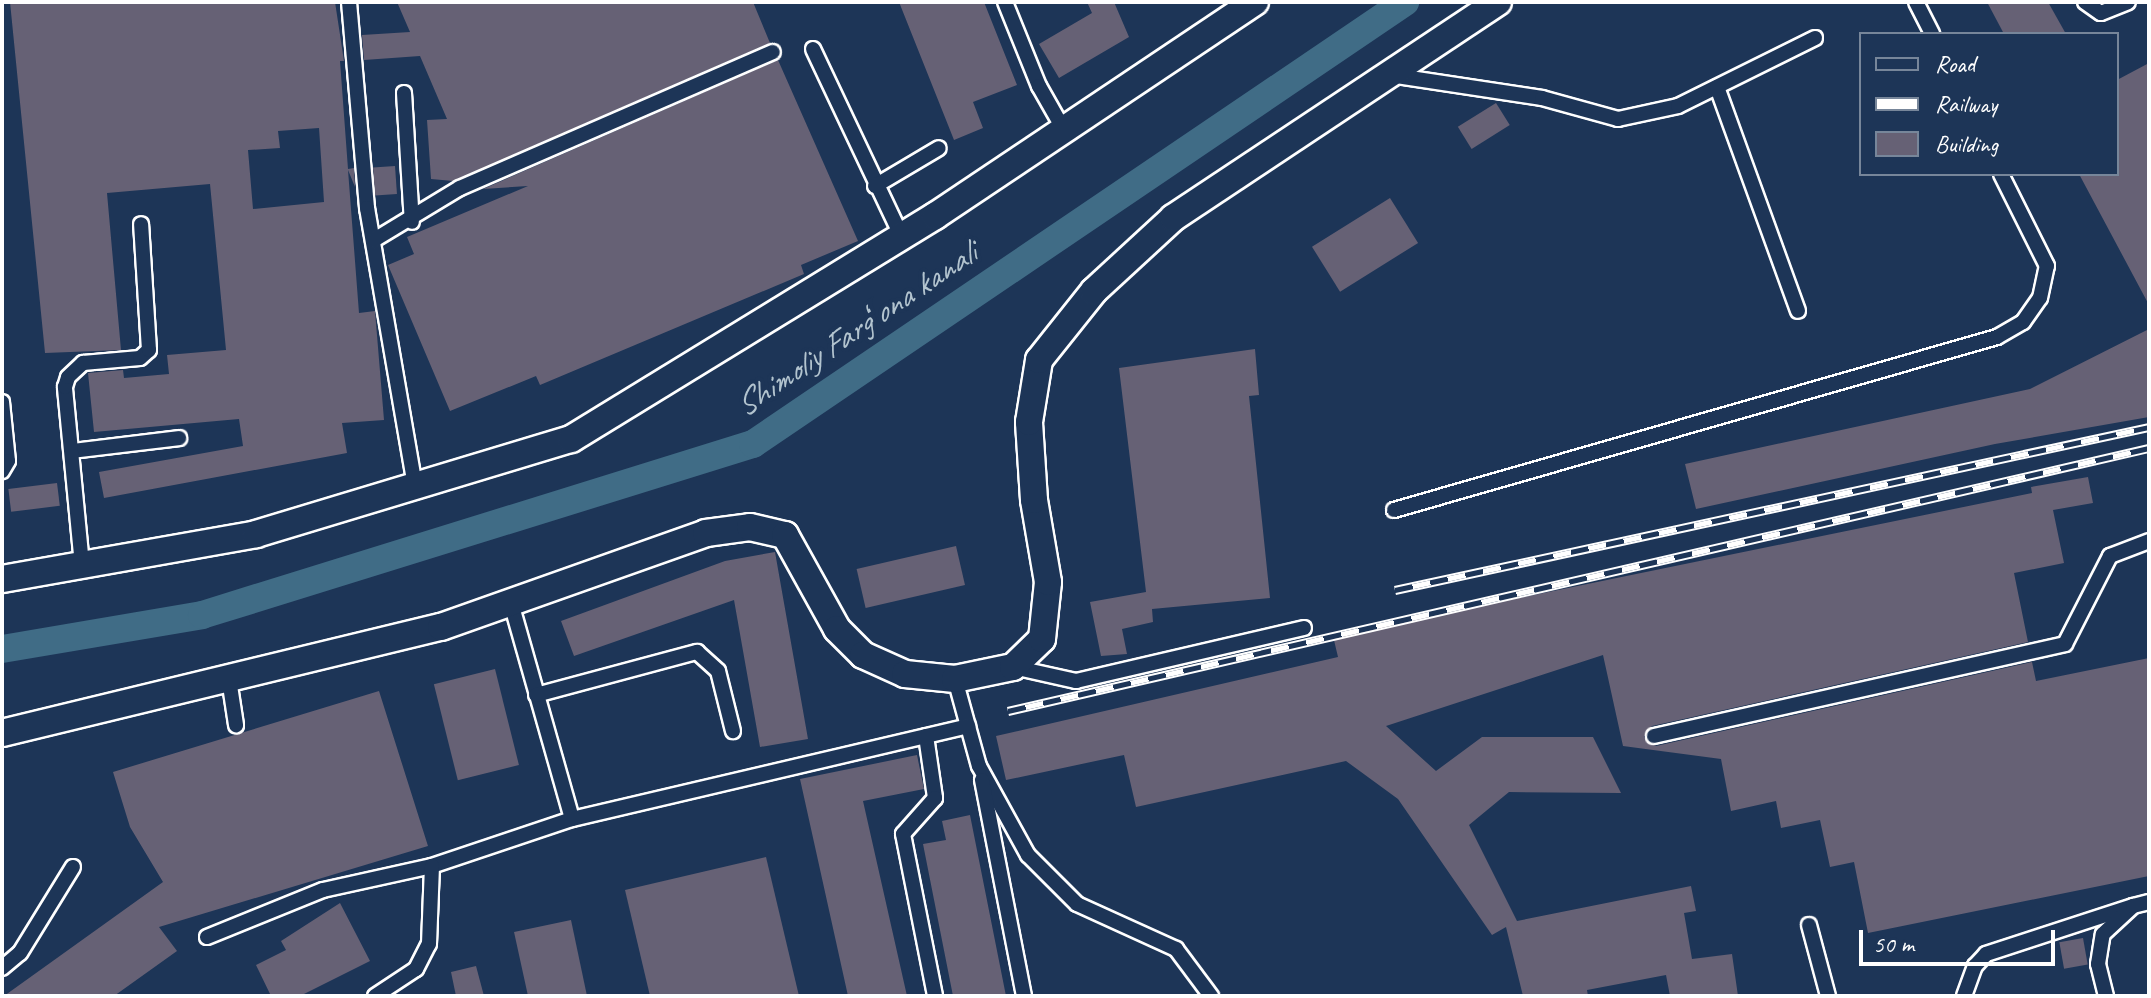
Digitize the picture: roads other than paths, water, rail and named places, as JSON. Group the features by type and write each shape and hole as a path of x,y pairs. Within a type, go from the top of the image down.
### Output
{"street":[{"path":"3,573 82,565 256,534 571,439 902,237 1255,2"},
{"path":"2,733 441,627 706,533 750,527 785,535 837,629 863,655 905,674 955,679 1013,667 1042,639 1048,582 1034,500 1029,422 1039,360 1094,291 1173,218 1498,2"}],"lane":[{"path":"349,2 367,208 415,486"},
{"path":"1005,2 1039,86 1064,130"},
{"path":"1916,2 1931,32"},
{"path":"2085,2 2101,13 2128,2"},
{"path":"1388,74 1542,98 1618,119 1668,109 1815,38"},
{"path":"813,49 875,186 902,237"},
{"path":"374,240 412,222 460,188 773,52"},
{"path":"1717,87 1798,311"},
{"path":"404,93 412,222"},
{"path":"875,186 939,148"},
{"path":"1394,510 1997,337 2023,322 2040,298 2047,266 2002,176"},
{"path":"82,565 65,387 74,368 140,358 149,350 141,224"},
{"path":"2,402 8,461 2,471"},
{"path":"72,451 179,438"},
{"path":"1654,736 2065,644 2110,556 2149,541"},
{"path":"511,603 572,819"},
{"path":"1013,667 1076,681 1304,628"},
{"path":"536,695 697,652 718,671 733,731"},
{"path":"229,679 236,725"},
{"path":"955,679 979,766 1024,996"},
{"path":"207,937 323,890 432,866 572,819 968,726"},
{"path":"926,736 935,798 903,834 935,996"},
{"path":"979,766 1028,855 1077,904 1176,949 1211,996"},
{"path":"375,996 416,969 429,944 432,866"},
{"path":"2,968 20,953 73,867"},
{"path":"1964,996 1975,966 1986,954 2149,902"},
{"path":"2106,996 2098,948 2108,925 2133,906"},
{"path":"1809,925 1828,996"}],"waterway":[{"name":"Shimoliy Fargʻona kanali","path":"2,649 202,615 753,444 1405,2"}],"railway":[{"path":"1395,590 2149,427"},
{"path":"1008,711 2149,448"}]}
